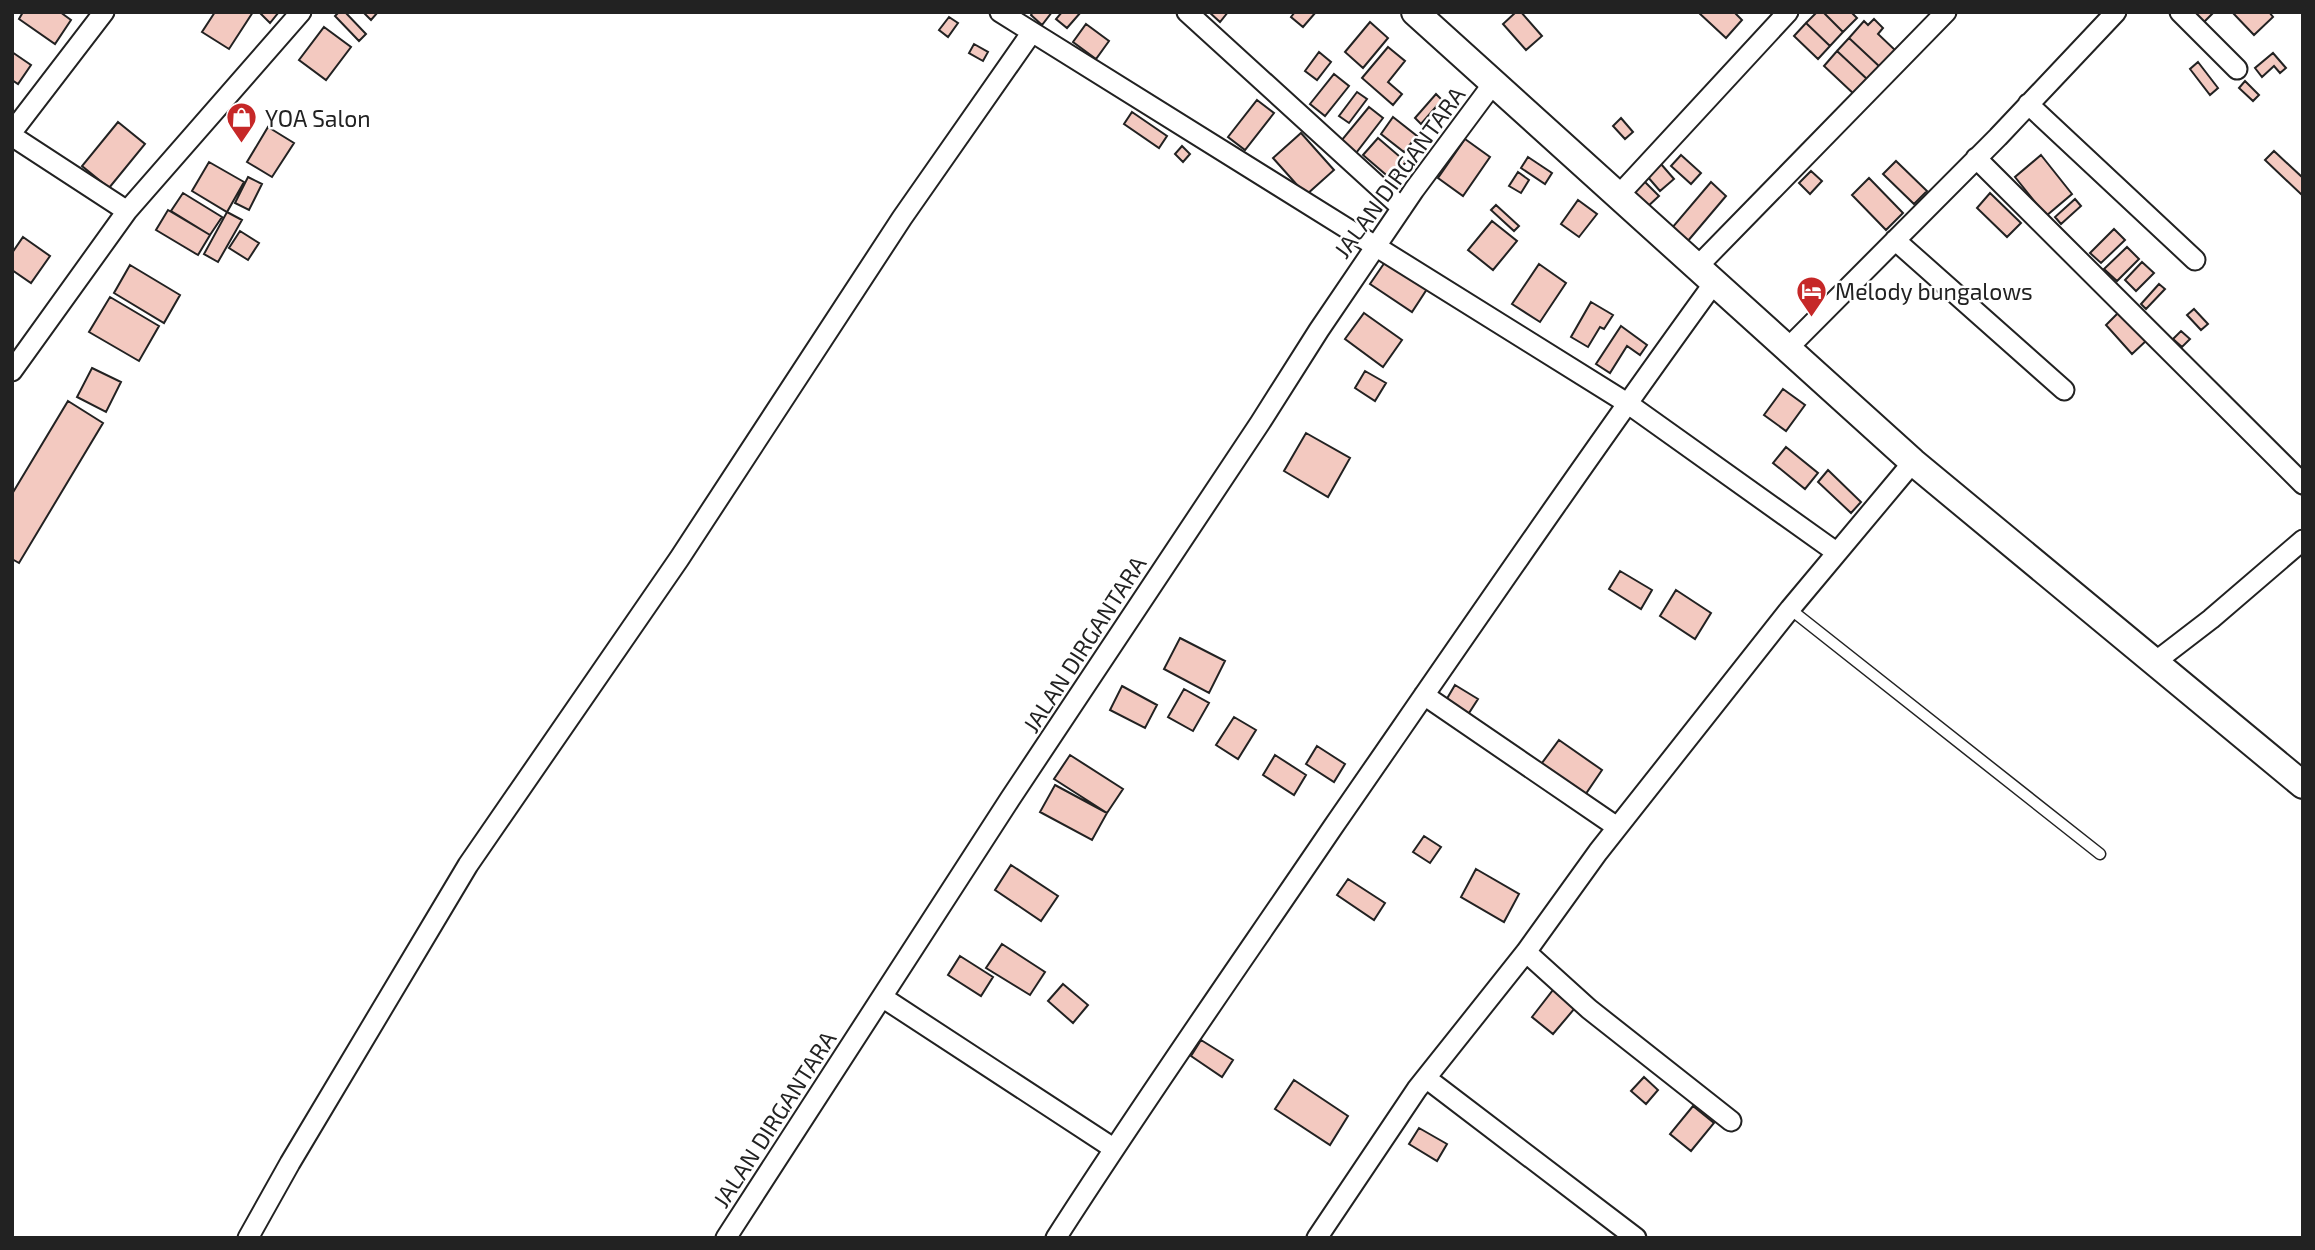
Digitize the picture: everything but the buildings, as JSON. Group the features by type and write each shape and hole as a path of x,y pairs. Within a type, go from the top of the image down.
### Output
{"street":[{"path":"104,12 12,134 128,211"},
{"path":"12,371 128,211 301,12"},
{"path":"1000,12 1627,403 1836,552"},
{"path":"1187,12 1402,208"},
{"path":"1415,12 1492,85 1913,463 2303,785"},
{"path":"1618,196 1788,12"},
{"path":"1055,1238 1113,1148 1627,403 1706,275 1946,12"},
{"path":"1787,349 2116,12"},
{"path":"2180,12 2237,69"},
{"path":"248,1238 468,865 679,559 902,218 1032,32"},
{"name":"JALAN DIRGANTARA","path":"726,1238 1375,246 1492,85"},
{"path":"2028,104 2194,260"},
{"path":"1976,158 2303,484"},
{"path":"1895,240 2064,390"},
{"path":"1317,1238 1426,1078 1526,952 1617,827 1836,552 1913,463"},
{"path":"2155,662 2211,619 2303,540"},
{"path":"1424,695 1617,827"},
{"path":"1526,952 1589,1009 1731,1121"},
{"path":"882,998 1113,1148"},
{"path":"1426,1078 1636,1238"}],"lane":[{"path":"1790,609 2100,854"}],"place":[{"name":"YOA Salon","path":"242,145"},
{"name":"Melody bungalows","path":"1812,318"}]}
